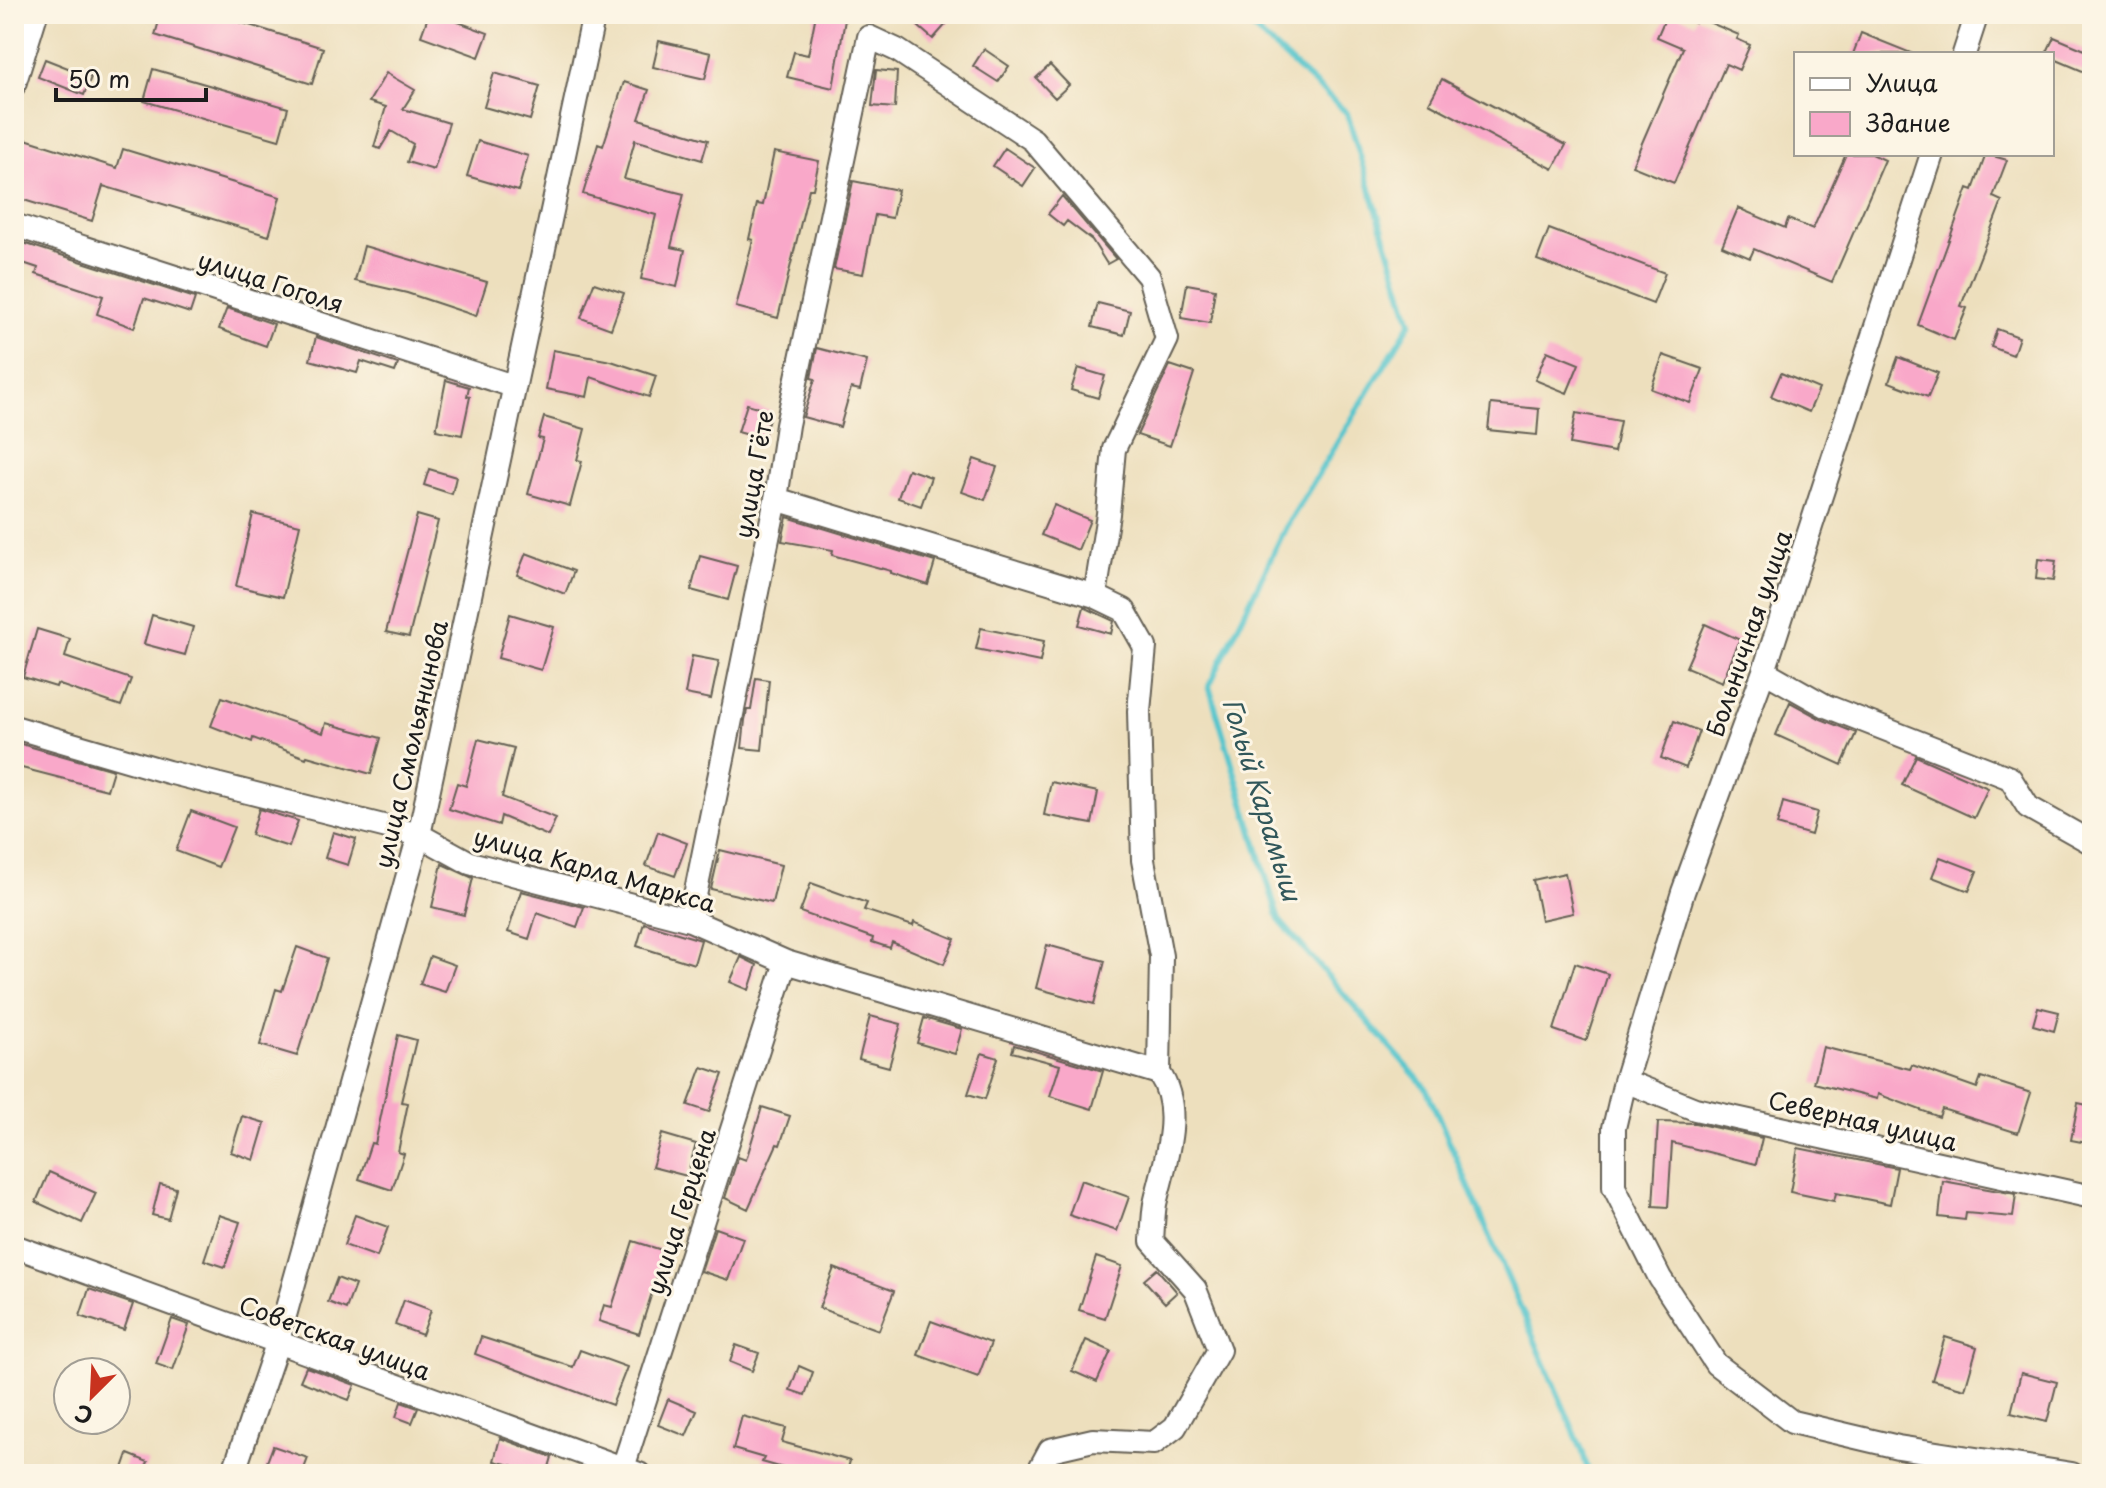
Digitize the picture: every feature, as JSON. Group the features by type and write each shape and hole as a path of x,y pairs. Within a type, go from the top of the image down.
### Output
{"street":[{"path":"14,85 36,14"},
{"name":"улица Смольянинова","path":"233,1474 277,1344 419,835 594,14"},
{"path":"1965,52 1977,14"},
{"name":"улица Гёте","path":"690,920 776,499 787,425 869,37 897,50 1033,140 1149,277 1167,339 1114,449 1095,596"},
{"name":"Больничная улица","path":"1931,156 1764,671 1683,892 1625,1081 1614,1128 1614,1187 1660,1278 1716,1364 1792,1422 1898,1447 2072,1474"},
{"name":"улица Гоголя","path":"14,225 513,386"},
{"path":"776,499 1095,596 1124,610 1145,647 1139,711 1143,860 1161,956 1159,1073 1169,1087 1172,1137 1154,1209 1152,1241 1195,1289 1219,1350 1175,1427 1154,1443 1093,1440 1050,1450 1037,1474"},
{"path":"1764,671 1826,706 2010,778 2028,807 2092,843"},
{"name":"улица Карла Маркса","path":"14,727 168,772 419,835 470,863 690,920 786,962 1159,1073"},
{"name":"улица Герцена","path":"628,1472 786,962"},
{"name":"Северная улица","path":"1625,1081 1695,1109 2092,1197"},
{"name":"Советская улица","path":"14,1246 628,1472"}],"building":[{"path":"161,14 214,14 323,48 312,84 155,35"},
{"path":"429,14 437,14 488,33 479,57 421,36"},
{"path":"816,14 846,14 833,88 787,77 794,52 808,55"},
{"path":"904,14 955,14 933,39"},
{"path":"1667,14 1675,14 1695,23 1697,17 1739,35 1737,39 1750,45 1739,70 1726,64 1674,183 1632,166 1683,48 1657,37"},
{"path":"1861,33 1908,52 1854,52"},
{"path":"2054,37 2092,53 2092,75 2054,59 2054,52 2047,52"},
{"path":"659,41 711,53 705,79 653,67"},
{"path":"984,49 1009,66 998,82 973,66"},
{"path":"45,59 91,77 84,95 38,77"},
{"path":"1050,65 1069,85 1055,98 1036,78"},
{"path":"153,69 288,108 279,140 144,101"},
{"path":"876,70 897,72 895,108 872,106"},
{"path":"386,73 415,90 403,109 449,123 434,170 407,162 413,144 391,131 380,149 374,147 386,107 369,102"},
{"path":"494,73 540,86 530,120 484,107"},
{"path":"1442,79 1566,145 1553,169 1429,103"},
{"path":"624,82 649,90 639,119 708,140 702,160 635,140 624,179 684,194 671,247 685,250 677,287 641,279 656,215 583,194 598,144 603,146"},
{"path":"19,137 117,168 123,149 280,197 269,236 103,186 92,221 14,197 14,154"},
{"path":"478,141 528,156 518,191 467,176"},
{"path":"1005,148 1035,168 1023,186 993,166"},
{"path":"774,152 819,161 813,189 809,189 778,318 736,307 753,240 749,239 757,204 763,205"},
{"path":"1845,156 1876,156 1885,160 1832,282 1754,249 1750,258 1722,246 1738,208 1785,228 1788,219 1813,229"},
{"path":"1985,156 2007,160 1993,197 2002,201 1961,306 1967,308 1954,340 1918,325 1968,188 1973,190"},
{"path":"853,181 898,190 892,218 875,215 863,274 834,269"},
{"path":"1062,196 1116,259 1107,264 1092,240 1067,221 1063,226 1048,214"},
{"path":"1549,229 1665,273 1653,304 1537,260"},
{"path":"14,240 195,298 190,313 144,298 134,328 97,314 103,296 36,274 38,268 14,260"},
{"path":"364,246 487,282 476,316 407,293 355,281"},
{"path":"594,283 624,293 611,329 581,318"},
{"path":"1187,284 1215,289 1210,323 1181,318"},
{"path":"1098,303 1130,311 1124,335 1092,327"},
{"path":"227,308 274,324 266,346 219,329"},
{"path":"1997,329 2019,337 2013,355 1991,347"},
{"path":"316,337 398,364 395,372 361,361 357,373 310,360"},
{"path":"817,348 867,361 860,390 851,388 840,427 803,417 815,379 811,378"},
{"path":"553,350 611,361 656,376 649,397 591,377 587,397 546,389"},
{"path":"1547,351 1579,364 1567,393 1535,380"},
{"path":"1663,355 1703,369 1690,403 1651,389"},
{"path":"1898,357 1938,373 1928,397 1889,382"},
{"path":"1170,365 1194,373 1170,446 1137,435"},
{"path":"1078,368 1105,376 1098,398 1071,390"},
{"path":"1781,373 1819,389 1809,412 1771,396"},
{"path":"446,380 469,387 467,396 470,397 462,435 436,430"},
{"path":"747,404 771,411 763,439 738,432"},
{"path":"1491,404 1539,409 1537,435 1488,430"},
{"path":"1576,413 1620,421 1614,452 1570,444"},
{"path":"544,417 585,429 577,460 582,461 570,506 528,494 543,439 538,438"},
{"path":"974,459 997,467 985,500 962,492"},
{"path":"429,469 456,477 452,494 424,485"},
{"path":"908,469 931,477 921,506 898,498"},
{"path":"1054,505 1090,520 1078,550 1041,535"},
{"path":"253,514 300,525 283,597 236,586"},
{"path":"417,515 438,521 409,637 386,632"},
{"path":"787,517 935,562 928,585 832,555 833,550 782,541"},
{"path":"526,553 574,571 565,594 517,575"},
{"path":"700,556 737,566 728,600 691,590"},
{"path":"2038,559 2056,561 2053,581 2036,579"},
{"path":"1084,607 1114,621 1111,634 1079,625"},
{"path":"510,614 554,627 541,670 498,658"},
{"path":"152,615 193,627 185,655 144,644"},
{"path":"1705,624 1740,640 1722,682 1686,667"},
{"path":"981,628 1044,641 1040,662 976,649"},
{"path":"37,629 70,639 65,657 131,679 121,706 57,684 56,687 23,677"},
{"path":"692,656 719,661 711,699 685,694"},
{"path":"756,678 769,680 762,750 742,748 747,710 751,710"},
{"path":"222,697 323,733 326,723 381,738 371,774 306,758 253,738 252,742 211,726"},
{"path":"1790,702 1856,733 1842,765 1776,735"},
{"path":"1674,721 1699,731 1686,768 1661,758"},
{"path":"478,739 514,748 502,797 556,818 548,836 501,816 499,825 449,809 457,783 466,786"},
{"path":"14,742 113,770 107,790 14,766"},
{"path":"1916,756 1988,788 1974,818 1902,785"},
{"path":"1051,782 1098,792 1092,824 1044,815"},
{"path":"1783,802 1817,812 1811,835 1777,825"},
{"path":"259,809 298,821 289,847 251,835"},
{"path":"191,811 234,827 218,867 176,851"},
{"path":"333,832 356,839 348,865 325,858"},
{"path":"658,832 687,843 675,876 646,866"},
{"path":"720,850 781,865 772,903 711,889"},
{"path":"1940,857 1977,871 1969,891 1932,877"},
{"path":"442,864 473,878 464,915 432,907"},
{"path":"1565,873 1573,913 1541,920 1533,880"},
{"path":"811,883 867,903 864,910 913,926 914,922 955,939 944,964 892,942 890,948 872,942 873,938 800,912"},
{"path":"521,891 584,907 577,927 537,913 529,939 508,932"},
{"path":"644,923 701,940 694,964 637,946"},
{"path":"1047,945 1105,961 1094,1004 1036,988"},
{"path":"297,947 327,958 297,1056 260,1045 276,989 282,991"},
{"path":"430,956 455,965 445,992 420,984"},
{"path":"741,957 757,965 749,990 730,982"},
{"path":"1575,963 1608,974 1586,1041 1554,1030"},
{"path":"2038,1007 2059,1012 2054,1031 2033,1025"},
{"path":"870,1016 901,1024 889,1067 859,1059"},
{"path":"924,1018 962,1029 955,1054 917,1043"},
{"path":"398,1035 416,1040 401,1102 408,1103 398,1152 404,1154 392,1190 359,1179 371,1143 375,1144"},
{"path":"1014,1045 1103,1071 1092,1109 1050,1096 1060,1065 1012,1052"},
{"path":"1823,1047 1910,1069 1912,1065 1977,1088 1981,1077 2031,1093 2018,1133 1942,1109 1939,1117 1878,1094 1877,1099 1814,1083"},
{"path":"982,1053 998,1058 985,1099 968,1094"},
{"path":"702,1067 723,1074 709,1112 688,1105"},
{"path":"2078,1103 2092,1106 2092,1144 2071,1140"},
{"path":"762,1107 790,1116 780,1145 777,1144 748,1209 725,1198 738,1157 746,1160"},
{"path":"242,1116 265,1123 254,1160 231,1152"},
{"path":"1658,1122 1695,1123 1762,1138 1756,1164 1672,1143 1668,1207 1653,1206"},
{"path":"662,1134 696,1144 687,1176 652,1167"},
{"path":"1798,1148 1897,1168 1890,1204 1836,1193 1834,1201 1790,1192"},
{"path":"49,1172 96,1193 82,1223 36,1202"},
{"path":"1081,1180 1129,1197 1117,1231 1069,1215"},
{"path":"1943,1181 2016,1194 2013,1217 1966,1213 1965,1220 1939,1217"},
{"path":"160,1184 176,1188 168,1219 152,1215"},
{"path":"219,1215 240,1222 225,1267 204,1260"},
{"path":"355,1215 388,1227 377,1257 344,1245"},
{"path":"715,1228 743,1238 728,1280 701,1271"},
{"path":"633,1241 665,1251 639,1334 599,1321 604,1305 612,1307"},
{"path":"1096,1257 1122,1266 1105,1318 1079,1310"},
{"path":"834,1268 894,1291 879,1330 819,1308"},
{"path":"1157,1269 1177,1292 1165,1303 1144,1280"},
{"path":"337,1278 355,1285 346,1309 328,1302"},
{"path":"89,1289 133,1304 124,1330 80,1316"},
{"path":"404,1300 431,1310 422,1335 395,1325"},
{"path":"172,1319 189,1325 173,1370 156,1364"},
{"path":"931,1321 991,1343 978,1377 918,1355"},
{"path":"481,1337 573,1367 580,1350 627,1367 612,1405 475,1354"},
{"path":"1945,1337 1977,1347 1965,1389 1932,1380"},
{"path":"1086,1340 1111,1351 1097,1382 1072,1371"},
{"path":"736,1345 759,1353 752,1371 730,1362"},
{"path":"799,1366 813,1372 805,1395 790,1390"},
{"path":"306,1367 355,1385 349,1400 300,1381"},
{"path":"2021,1373 2057,1382 2047,1422 2011,1413"},
{"path":"668,1399 697,1411 686,1436 658,1425"},
{"path":"401,1402 418,1408 412,1423 396,1417"},
{"path":"742,1416 786,1428 782,1442 850,1461 846,1474 789,1474 790,1470 762,1462 764,1458 733,1449"},
{"path":"500,1438 552,1457 547,1474 494,1461"},
{"path":"273,1446 308,1458 302,1474 274,1474 264,1470"},
{"path":"128,1454 148,1462 143,1474 121,1474"}],"waterway":[{"name":"Голый Карамыш","path":"1237,14 1347,113 1411,322 1286,527 1209,686 1279,920 1426,1088 1582,1450 1589,1474"}]}
